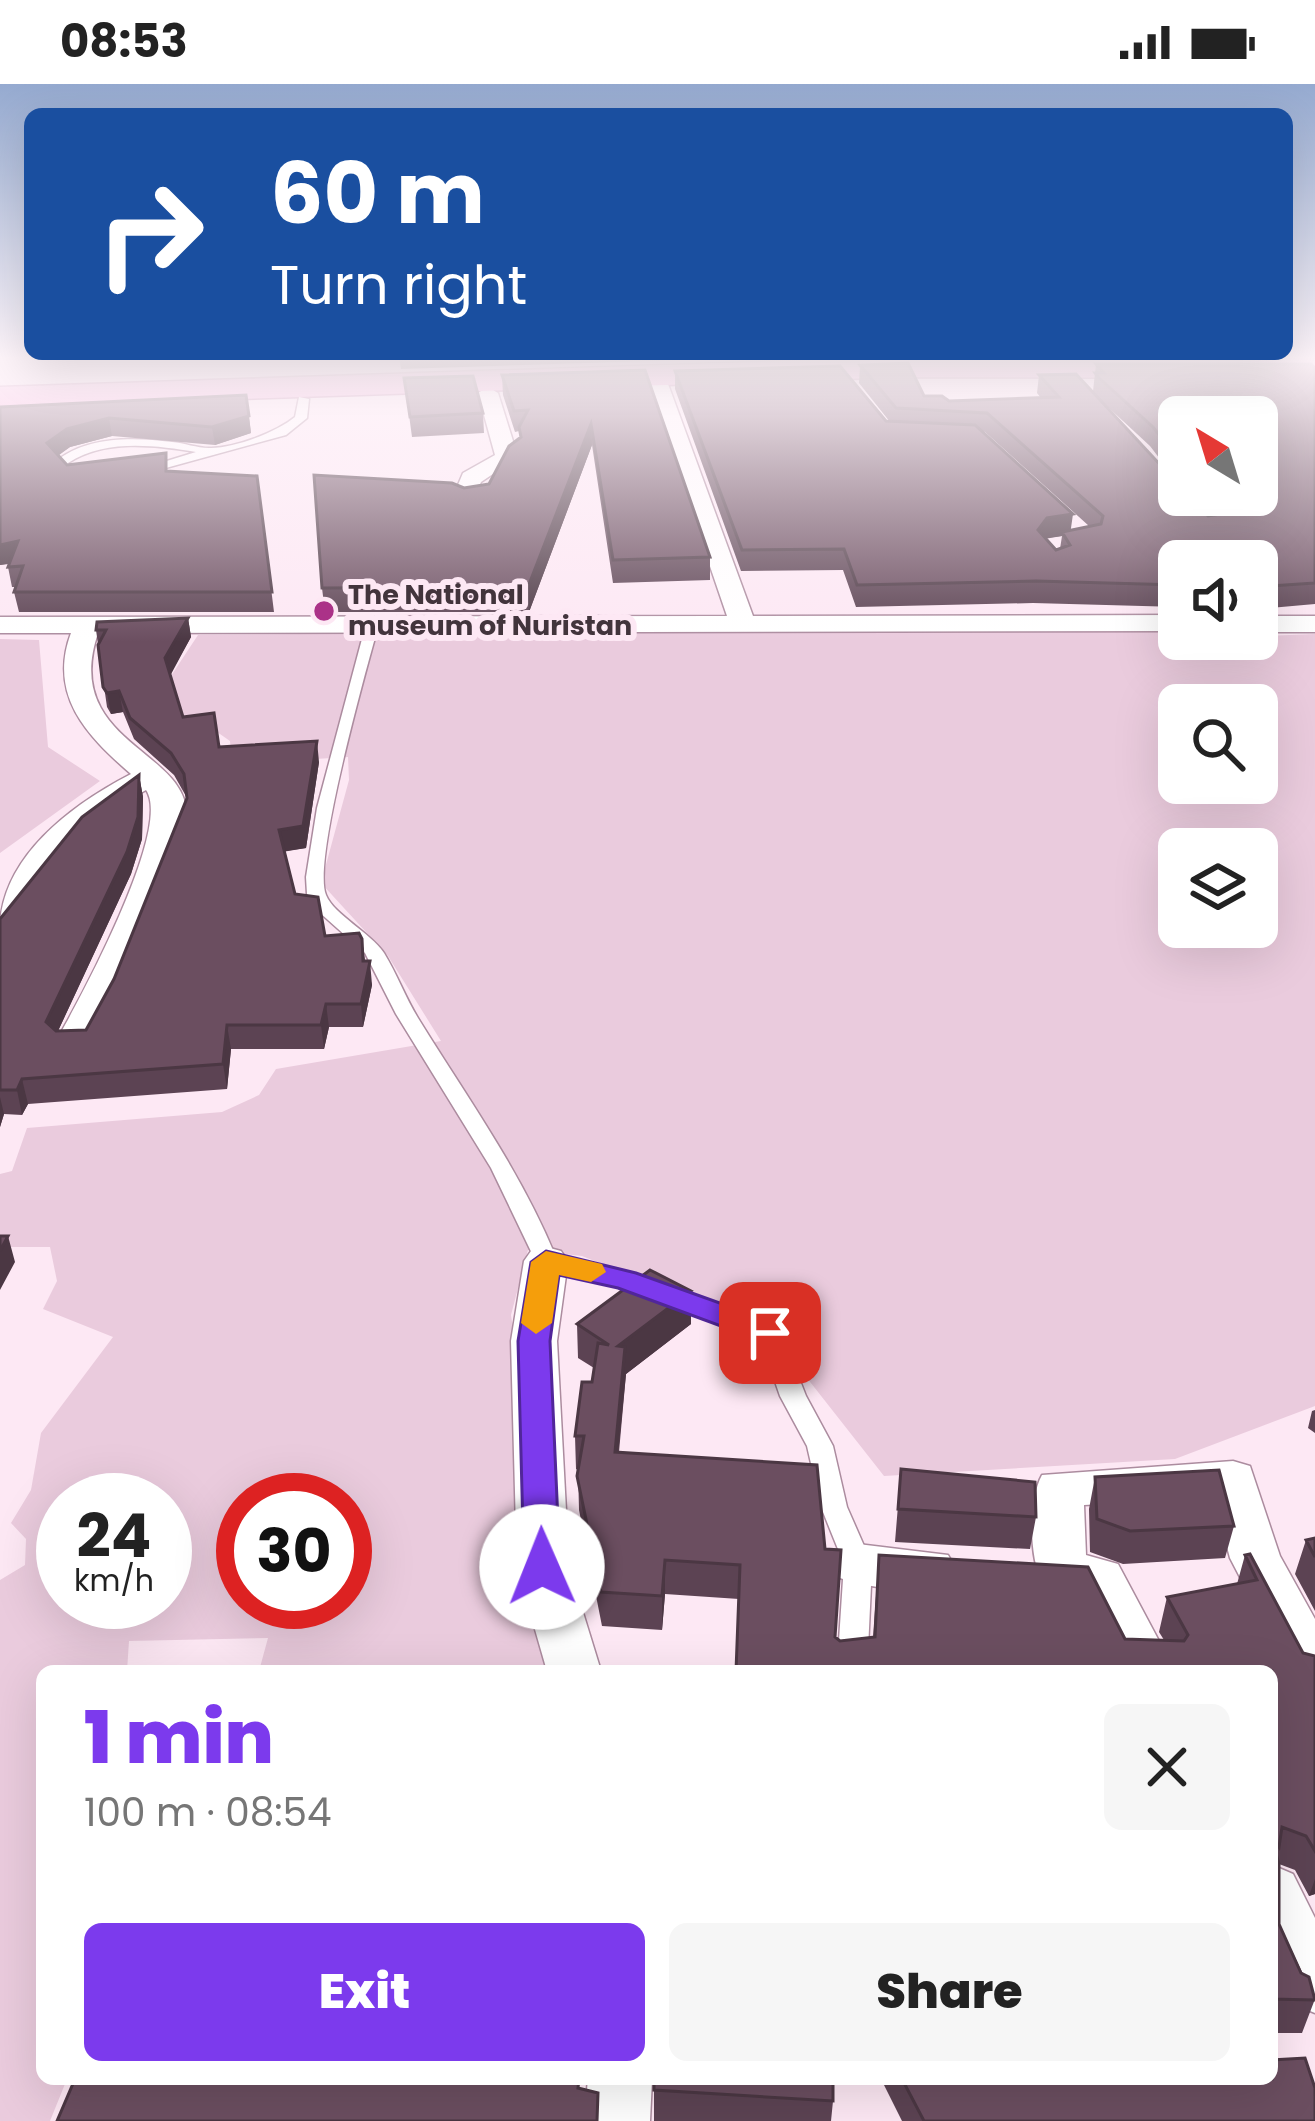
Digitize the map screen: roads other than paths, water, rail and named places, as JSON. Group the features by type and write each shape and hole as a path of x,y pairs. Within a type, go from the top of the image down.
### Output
{"street":[{"path":"464,500 471,478 507,457 506,452"},
{"path":"686,452 742,622"},
{"path":"0,626 1158,623"},
{"path":"1278,624 1315,624"},
{"path":"74,1043 116,966 170,819 167,796 151,776 90,724 78,692 76,650 87,625"},
{"path":"0,920 28,890 52,846 95,809 151,776"},
{"path":"546,1262 534,1341 542,1567 572,1665"},
{"path":"1100,1578 1061,1570 1059,1488 1233,1479 1255,1558 1315,1669"},
{"path":"858,1564 1100,1578"},
{"path":"1100,1578 1145,1665"},
{"path":"1278,1906 1315,1984"},
{"path":"617,2121 620,2085"}],"lane":[{"path":"79,452 61,462 70,476 94,473"},
{"path":"119,471 139,472 210,452"},
{"path":"371,627 338,734 332,799 313,878 316,897 366,941 393,996 452,1079 524,1200 546,1262 626,1280 770,1333 793,1396 820,1446 834,1507 858,1564 852,1665"}],"place":[{"name":"The National museum of Nuristan","path":"324,611"}]}
